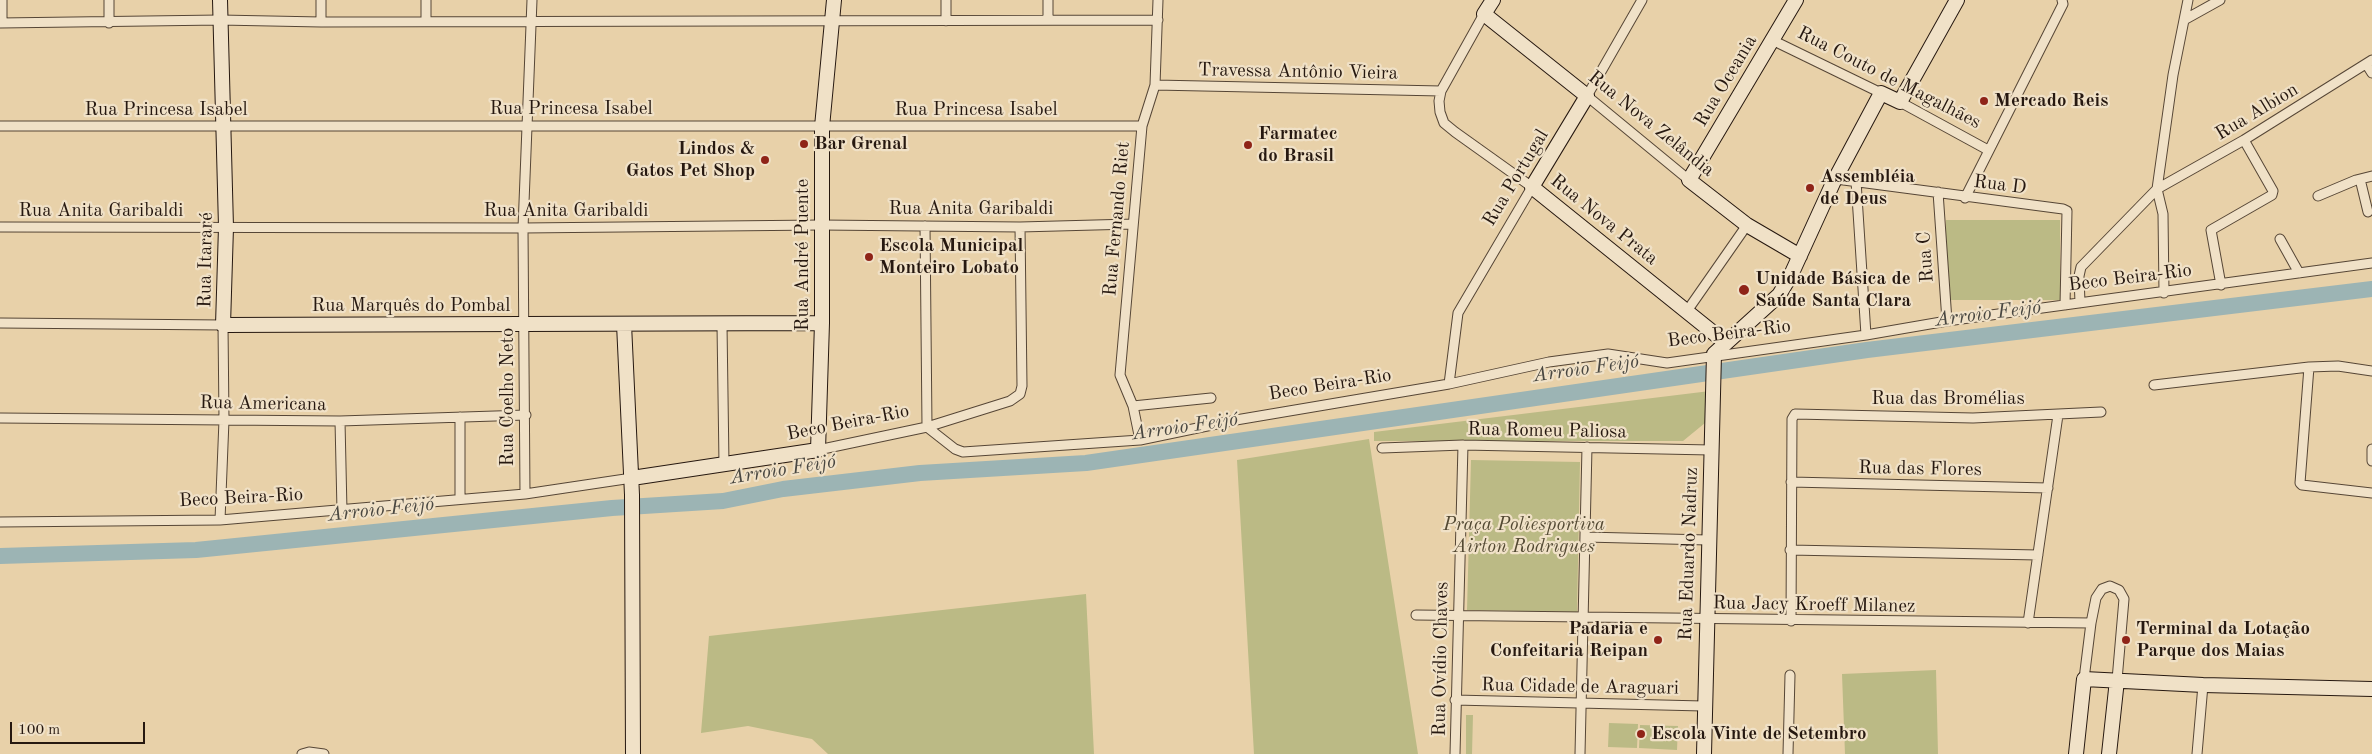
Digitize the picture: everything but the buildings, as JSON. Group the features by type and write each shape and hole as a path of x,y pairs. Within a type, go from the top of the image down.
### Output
{"street":[{"path":"2,0 1,23 220,20 321,22 833,19 1158,20"},
{"path":"109,0 109,23"},
{"name":"Rua Itararé","path":"220,0 225,127 226,227 223,325 224,420 220,520"},
{"path":"321,0 321,22"},
{"path":"426,0 426,21"},
{"name":"Rua Coelho Neto","path":"525,494 526,415 523,228 532,0"},
{"name":"Rua André Puente","path":"818,450 822,324 822,127 834,0"},
{"path":"946,0 946,20"},
{"path":"1048,0 1048,20"},
{"name":"Rua Fernando Riet","path":"1140,440 1133,406 1120,375 1142,126 1155,85 1158,0"},
{"path":"1441,91 1493,0"},
{"name":"Rua Portugal","path":"1449,384 1458,313 1642,0"},
{"name":"Rua Oceania","path":"1689,180 1796,0"},
{"path":"1900,102 1958,0"},
{"path":"2164,293 2163,214 2157,189 2173,75 2188,0"},
{"path":"2184,20 2220,0"},
{"name":"Rua Couto de Magalhães","path":"1965,198 2063,1"},
{"name":"Rua Nova Zelândia","path":"1484,14 1747,225 1800,256"},
{"name":"Rua Couto de Magalhães","path":"1772,40 1900,102 1988,150"},
{"path":"2370,62 2372,74"},
{"name":"Rua Albion","path":"2080,303 2079,276 2081,267 2157,189 2244,140 2370,62"},
{"name":"Travessa Antônio Vieira","path":"1155,85 1441,91"},
{"name":"Rua Nova Prata","path":"1441,91 1439,101 1440,112 1444,123 1532,188 1726,343"},
{"path":"1714,358 1726,343 1780,295 1836,179 1881,93"},
{"name":"Rua Princesa Isabel","path":"0,126 1142,126"},
{"path":"2221,285 2211,230 2272,195 2273,192 2244,140"},
{"path":"2318,196 2372,176"},
{"name":"Rua D","path":"1836,179 2067,211 2066,305"},
{"path":"2360,179 2368,212"},
{"path":"1856,181 1866,336"},
{"name":"Rua C","path":"1938,192 1947,320"},
{"name":"Rua Anita Garibaldi","path":"0,227 523,228 821,225 1020,227 1132,224"},
{"path":"1687,311 1747,225"},
{"path":"925,226 927,426 1010,401 1020,394 1022,386 1020,227"},
{"path":"2280,239 2299,273"},
{"name":"Beco Beira-Rio","path":"0,522 220,520 525,494 818,450 927,426 955,449 963,452 1140,440 1236,420 1449,384 1549,362 1608,354 1666,363 1714,358 1866,336 1947,320 2164,293 2372,263"},
{"name":"Rua Marquês do Pombal","path":"0,323 223,325 822,324"},
{"path":"624,324 633,522 633,754"},
{"path":"722,325 724,464"},
{"name":"Rua Eduardo Nadruz","path":"1704,754 1714,358"},
{"path":"2154,385 2309,367 2338,366 2372,371"},
{"path":"2309,367 2300,483 2302,485 2372,493"},
{"path":"1133,406 1211,398"},
{"name":"Rua das Bromélias","path":"1791,482 1792,419 1794,414 1973,418 2101,412"},
{"name":"Rua Americana","path":"0,418 340,421 526,415"},
{"path":"2028,623 2058,415"},
{"path":"460,417 460,499"},
{"path":"340,421 342,511"},
{"name":"Rua Romeu Paliosa","path":"1382,448 1463,445 1711,450"},
{"name":"Rua Ovídio Chaves","path":"1455,754 1457,615 1463,445"},
{"path":"1580,754 1587,447"},
{"path":"2372,449 2372,461"},
{"path":"1791,482 1791,621"},
{"name":"Rua das Flores","path":"1791,482 2048,488"},
{"path":"1584,537 1708,540"},
{"path":"1790,550 2038,554"},
{"path":"2076,754 2091,623 2096,598 2102,588 2110,586 2118,590 2124,599 2118,680 2109,754"},
{"name":"Rua Jacy Kroeff Milanez","path":"1416,615 1706,620 2091,623"},
{"path":"1788,754 1790,675"},
{"path":"2084,678 2202,685 2372,689"},
{"path":"2196,754 2202,685"},
{"name":"Rua Cidade de Araguari","path":"1455,700 1704,706"},
{"path":"302,754 309,752 324,754"}],"green space":[{"path":"1946,220 2060,220 2060,300 1946,300"},
{"path":"1710,391 1705,423 1683,441 1374,441 1374,432"},
{"path":"1369,439 1418,754 1254,754 1237,460"},
{"name":"Praça Poliesportiva Airton Rodrigues","path":"1471,460 1580,462 1577,612 1467,610"},
{"path":"1086,594 1094,754 828,754 812,739 748,726 701,733 709,636"},
{"path":"1936,670 1938,754 1845,754 1842,674"},
{"path":"1466,715 1473,715 1472,754 1466,754"},
{"path":"1609,723 1638,724 1637,748 1608,747"},
{"path":"1640,725 1678,726 1677,750 1639,748"}],"waterway":[{"name":"Arroio Feijó","path":"0,556 196,550 612,508 723,501 783,489 920,473 1086,463 1867,350 2372,289"}],"place":[{"name":"Mercado Reis","path":"1984,101"},
{"name":"Bar Grenal","path":"804,144"},
{"name":"Farmatec do Brasil","path":"1248,145"},
{"name":"Lindos & Gatos Pet Shop","path":"765,160"},
{"name":"Assembléia de Deus","path":"1810,188"},
{"name":"Escola Municipal Monteiro Lobato","path":"869,257"},
{"name":"Unidade Básica de Saúde Santa Clara","path":"1744,290"},
{"name":"Padaria e Confeitaria Reipan","path":"1658,640"},
{"name":"Terminal da Lotação Parque dos Maias","path":"2126,640"},
{"name":"Escola Vinte de Setembro","path":"1641,734"}]}
